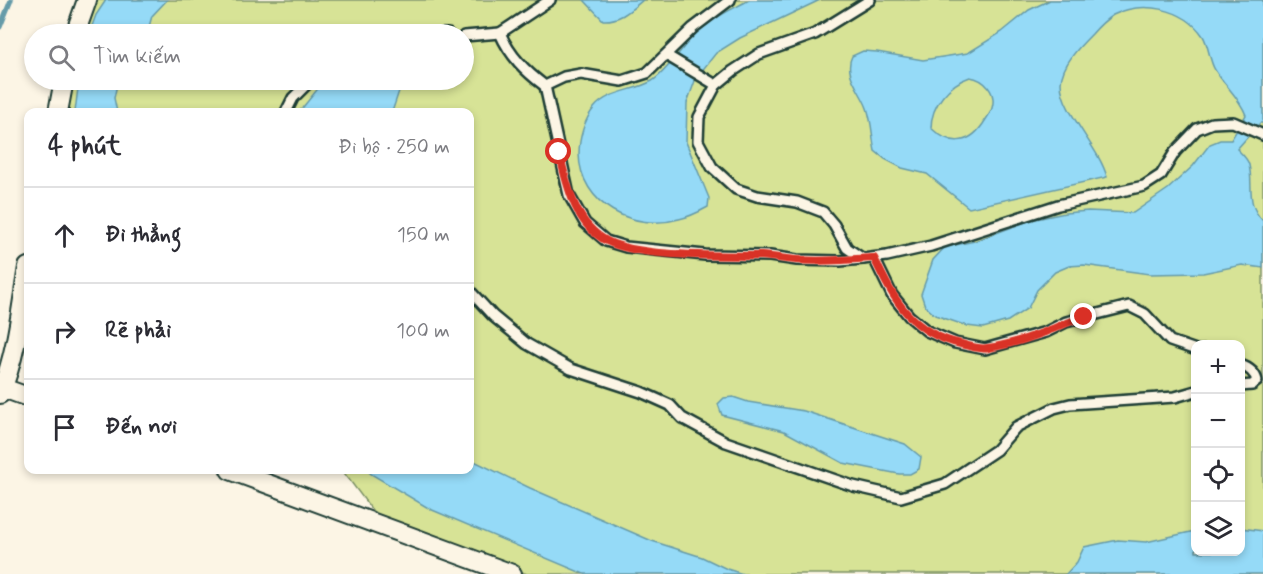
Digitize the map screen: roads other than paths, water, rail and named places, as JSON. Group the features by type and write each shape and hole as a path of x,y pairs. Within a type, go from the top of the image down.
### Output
{"street":[{"path":"79,24 87,0"},
{"path":"59,108 62,90"},
{"path":"24,289 13,350 1,391 24,396"},
{"path":"241,474 512,574"}],"lane":[{"path":"474,35 500,33 550,0"},
{"path":"545,86 564,77 581,74 604,80 622,81 647,73 668,56 693,28 730,0"},
{"path":"863,259 847,248 834,225 823,212 797,201 757,196 736,189 712,167 698,141 699,117 713,83 759,54 815,34 870,0"},
{"path":"500,33 507,49 528,73 545,86 569,195 585,223 606,241 626,247 695,254 840,261 874,258 932,246 1058,205 1144,186 1161,175 1175,152 1197,129 1212,123 1233,122 1263,135"},
{"path":"668,56 713,83"},
{"path":"288,108 293,98 301,90"},
{"path":"874,258 892,295 909,316 927,331 955,343 985,349 1046,332 1066,322 1129,306 1144,314 1170,341 1191,348"},
{"path":"474,295 493,316 527,344 571,369 641,392 670,405 682,418 726,442 853,486 901,497 945,484 996,450 1016,427 1054,408 1070,404 1174,396 1191,392"},
{"path":"1245,366 1256,374 1257,381 1252,385 1245,386"}],"water":[{"path":"106,0 167,0 152,16 150,24 93,24"},
{"path":"584,0 643,0 620,17 603,20"},
{"path":"749,0 820,0 740,38 716,53 696,78 687,103 686,142 709,198 708,207 686,217 662,222 645,222 628,218 612,210 589,188 582,172 580,142 590,113 600,102 614,94 645,85 658,77 704,26"},
{"path":"1050,0 1263,0 1263,123 1260,123 1237,149 1248,163 1252,201 1257,214 1263,221 1263,268 1242,265 1203,273 1150,274 1084,265 1069,266 1055,272 1037,290 1028,308 1008,321 983,328 967,326 935,315 925,306 921,294 933,260 945,247 975,241 1031,220 1065,213 1088,211 1133,213 1168,189 1193,166 1210,144 1220,140 1231,140 1246,115 1240,103 1215,70 1205,40 1195,26 1174,13 1162,9 1137,8 1113,15 1102,24 1072,56 1062,76 1061,83 1067,105 1103,165 1107,177 969,208 927,174 902,168 875,151 867,108 851,76 852,56 863,51 923,60 968,53 1002,32 1029,10","holes":["975,78 988,87 993,97 991,110 983,124 971,136 958,141 938,134 931,128 932,119 943,96 962,80"]},
{"path":"78,90 116,90 114,98 116,108 76,108"},
{"path":"317,90 400,90 393,108 302,108"},
{"path":"733,397 748,402 804,411 905,444 921,457 919,469 910,474 899,474 843,463 784,431 722,415 718,404 724,398"},
{"path":"474,461 652,541 702,557 743,574 584,574 430,509 371,474 474,474"},
{"path":"1245,529 1263,531 1263,574 1066,574 1077,562 1084,547 1118,540 1146,542 1191,532 1191,556 1245,556"}],"waterway":[{"path":"0,27 11,0"}]}
